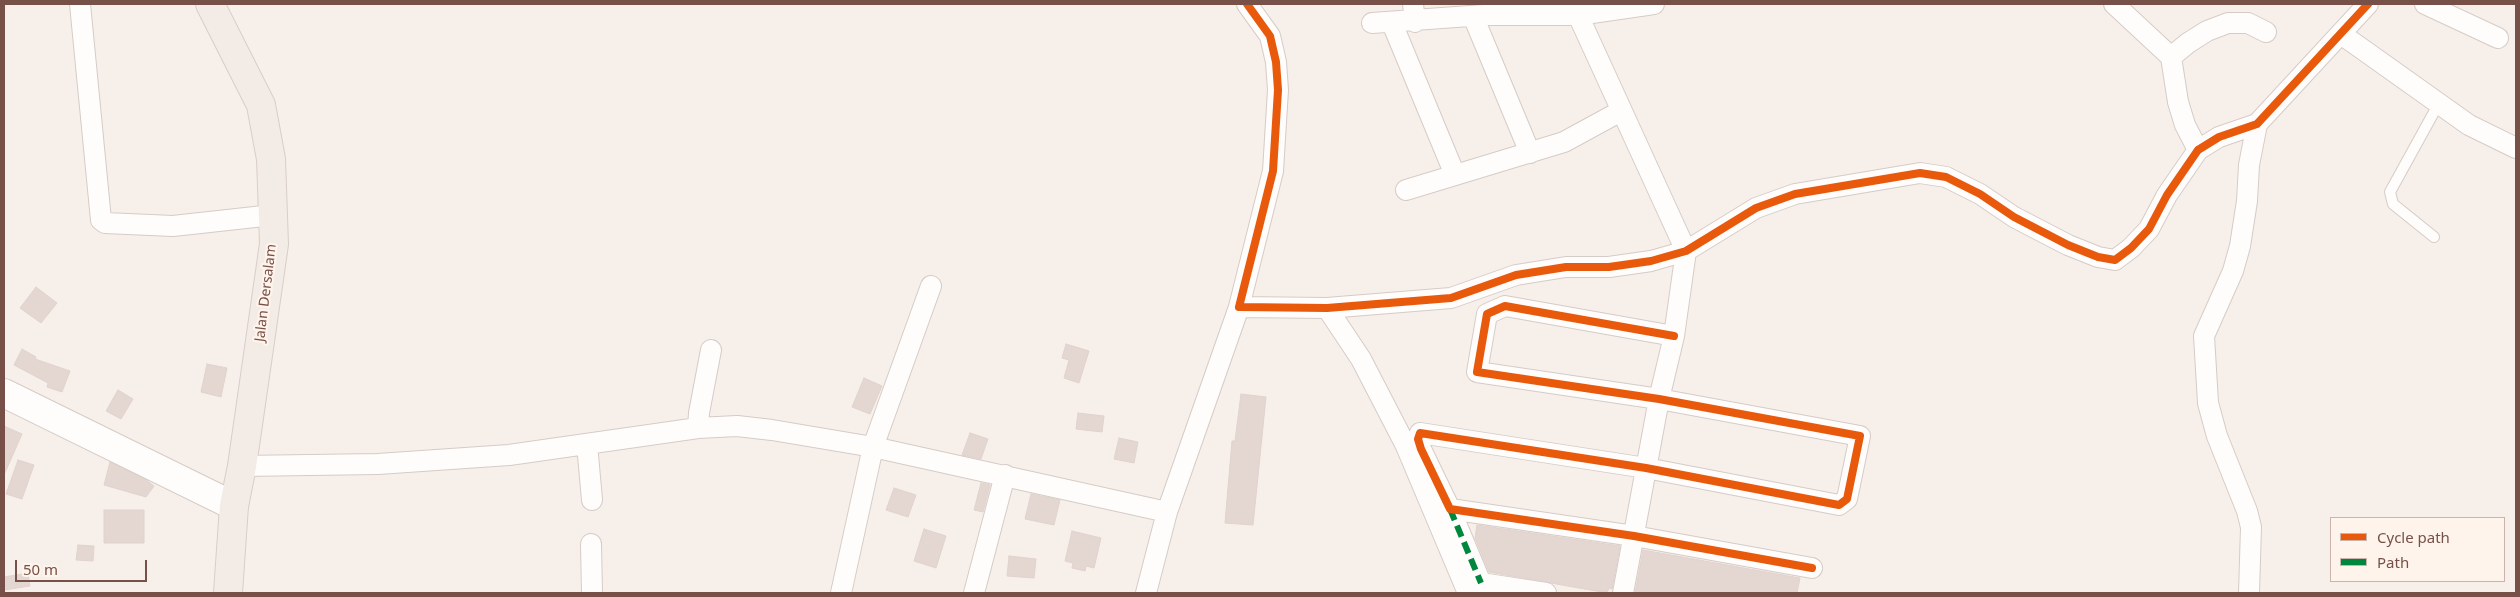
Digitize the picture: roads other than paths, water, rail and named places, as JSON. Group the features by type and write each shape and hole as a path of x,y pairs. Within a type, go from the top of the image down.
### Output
{"main road":[{"name":"Jalan Dersalam","path":"210,4 261,105 271,158 274,244 242,466 234,506 228,593"}],"street":[{"path":"80,4 101,220 105,223 172,226 273,215"},
{"path":"1146,593 1167,512 1240,307 1273,171 1278,90 1276,62 1270,36 1247,4"},
{"path":"1455,175 1382,23 1414,13 1578,9 1654,4"},
{"path":"2114,4 2171,57 2178,102 2185,125 2198,150"},
{"path":"1240,307 1326,308 1451,298 1516,275 1566,267 1609,267 1651,261 1686,251 1756,208 1795,194 1920,173 1946,177 1980,194 2014,217 2068,245 2098,257 2116,260 2131,248 2149,229 2167,195 2198,150 2219,137 2257,124 2368,4"},
{"path":"2425,4 2498,38"},
{"path":"1578,9 1621,111 1686,251 1674,336 1659,398 1623,593"},
{"path":"1480,12 1530,153"},
{"path":"2171,57 2207,31 2228,23 2248,23 2266,32"},
{"path":"2341,34 2469,124 2516,148"},
{"path":"1406,190 1564,142 1621,111"},
{"path":"2249,593 2251,527 2247,511 2217,436 2208,403 2204,336 2233,271 2240,246 2247,201 2249,165 2257,124"},
{"path":"842,593 873,447 932,286"},
{"path":"1478,590 1450,509 1421,448 1418,439 1420,433 1646,468 1839,505 1847,499 1860,436 1659,398 1477,372 1487,314 1505,306 1674,336"},
{"path":"1326,308 1361,359 1478,590"},
{"path":"698,428 711,350"},
{"path":"4,393 234,506"},
{"path":"242,466 378,464 509,455 698,428 737,426 873,447 1167,512"},
{"path":"587,444 592,500"},
{"path":"974,593 1005,475"},
{"path":"1450,509 1634,536 1812,568"},
{"path":"591,544 592,593"},
{"path":"1478,590 1546,593"}],"lane":[{"path":"2434,237 2393,204 2390,192 2439,102"}]}
